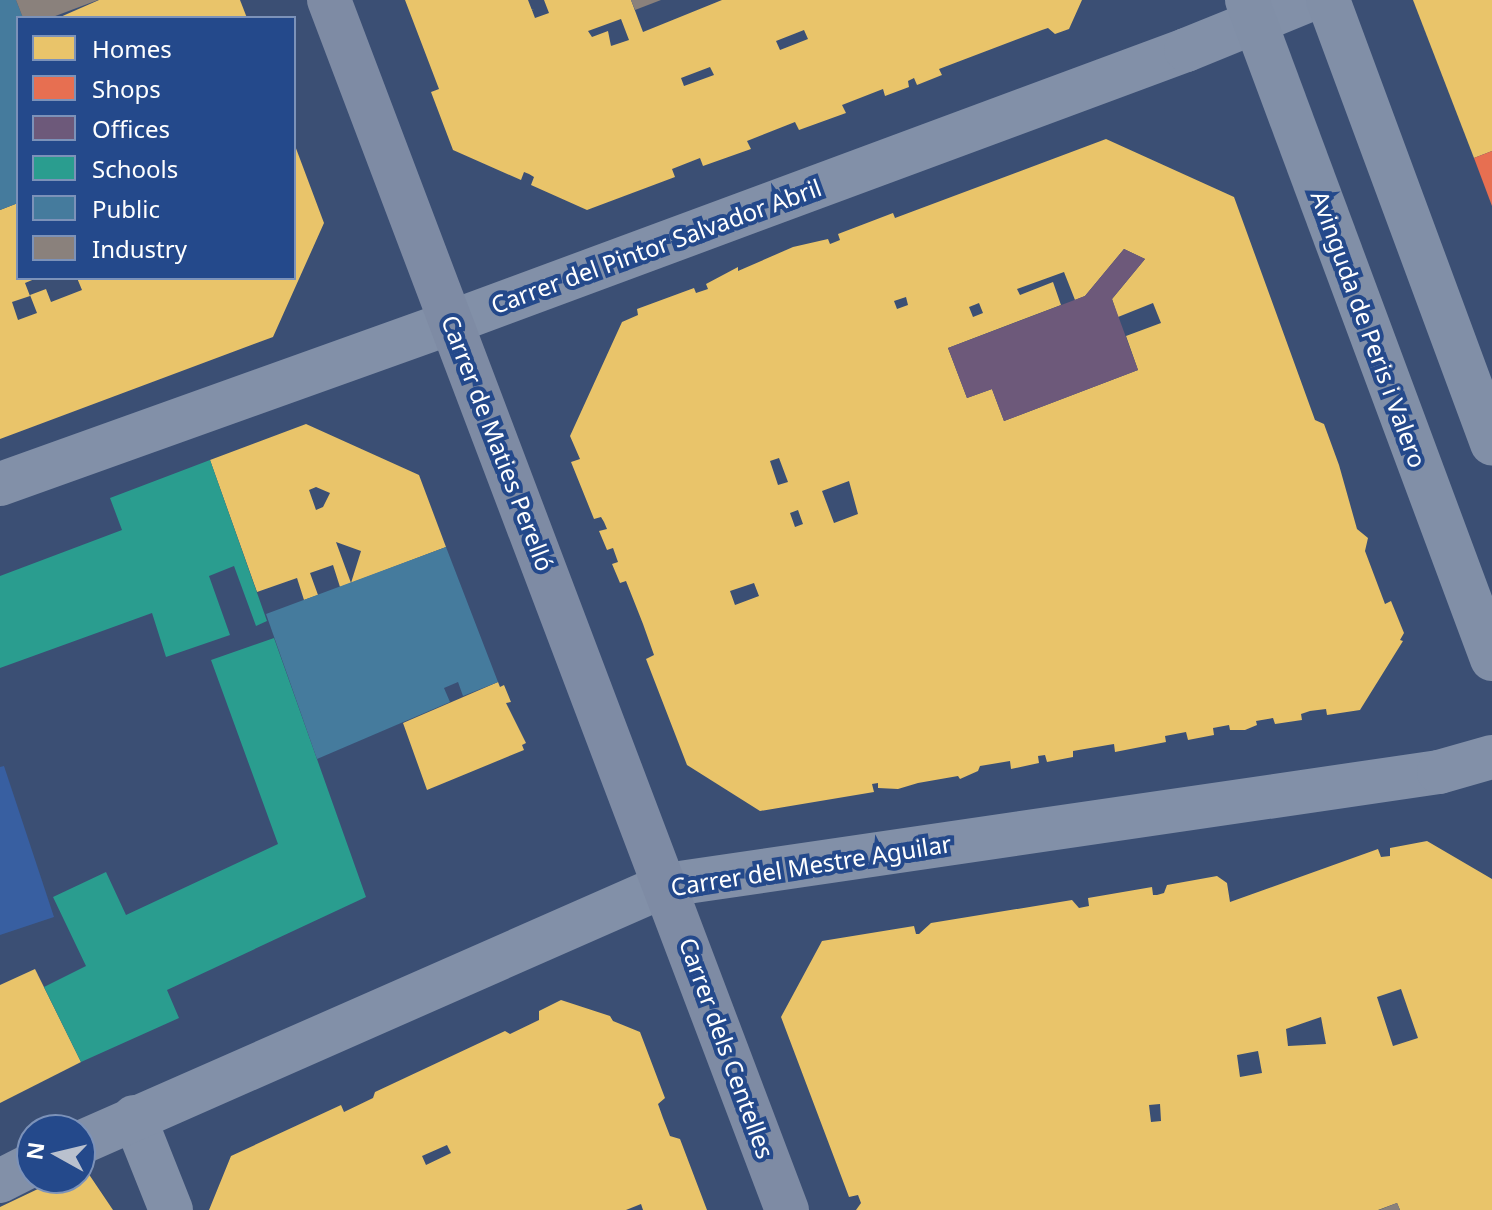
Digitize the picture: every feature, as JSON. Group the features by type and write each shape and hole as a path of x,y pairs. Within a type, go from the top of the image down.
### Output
{"main road":[{"name":"Carrer de Maties Perelló","path":"329,0 666,885"},
{"path":"1328,0 1492,444"},
{"name":"Avinguda de Peris i Valero","path":"1251,11 1492,659"},
{"name":"Carrer dels Centelles","path":"666,885 787,1210"}],"street":[{"name":"Carrer del Pintor Salvador Abril","path":"0,484 452,322 1251,11 1309,0"},
{"name":"Carrer del Mestre Aguilar","path":"96,1135 666,885 1439,772 1492,757"},
{"path":"134,1117 171,1210"}],"shaded area":[{"path":"4,766 54,917 0,935 0,767"}],"building: Homes":[{"path":"99,0 240,0 246,16 63,16"},
{"path":"405,0 528,0 535,18 549,13 544,0 631,0 643,32 722,0 1082,0 1069,29 1055,34 1048,28 939,69 942,75 917,85 914,78 908,81 909,87 885,96 883,89 842,105 846,113 799,130 795,122 747,141 751,149 703,166 700,158 672,169 675,177 587,210 531,185 534,177 529,174 524,172 521,180 453,150 431,92 439,89","holes":["621,19 629,40 611,46 608,31 592,37 588,31","804,30 808,39 780,50 776,41","710,67 714,75 684,86 681,78"]},
{"path":"1413,0 1492,0 1492,151 1474,158"},
{"path":"1106,139 1234,197 1315,420 1324,424 1357,529 1368,538 1365,551 1385,604 1391,601 1404,633 1400,640 1403,641 1360,710 1327,715 1326,709 1310,711 1301,714 1302,720 1275,724 1273,718 1256,721 1257,725 1245,730 1230,730 1229,725 1213,728 1214,735 1188,740 1186,732 1165,736 1166,742 1115,752 1114,744 1108,745 1073,751 1073,757 1047,762 1045,755 1038,756 1039,763 1011,769 1010,761 980,766 978,771 960,779 958,776 898,789 878,788 878,783 872,784 874,792 760,811 687,765 646,659 654,655 643,624 626,581 620,583 612,564 618,562 613,548 607,550 599,531 607,529 601,517 594,519 571,462 580,459 570,436 622,322 638,315 637,309 694,288 696,293 708,289 706,284 738,267 738,271 793,247 828,239 830,244 840,240 838,234 893,213 895,218","holes":["1124,249 1145,259 1112,299 1118,317 1153,303 1161,323 1126,336 1138,370 1004,421 992,389 967,398 948,348 1061,305 1053,282 1020,295 1017,289 1064,272 1075,300 1085,296","906,297 908,305 897,309 894,301","979,303 983,313 973,317 969,307","779,458 788,482 778,485 770,461","849,481 858,514 834,523 822,491","798,510 803,524 795,527 790,513","754,583 759,596 735,605 730,591"]},
{"path":"296,148 324,223 273,337 0,439 0,210 16,204 16,280 32,280 25,283 30,296 12,302 18,320 37,313 30,295 46,289 51,302 82,290 78,280 296,280"},
{"path":"306,424 419,475 446,547 351,583 340,587 333,565 310,573 318,595 304,600 297,578 257,592 210,460","holes":["316,487 330,493 323,507 316,510 309,490","336,542 361,551 351,583"]},
{"path":"498,682 500,687 504,685 511,702 506,703 526,743 522,745 524,750 427,790 403,723"},
{"path":"1427,841 1492,879 1492,1210 1400,1210 1397,1203 1378,1210 856,1210 861,1203 858,1195 849,1197 781,1017 822,941 914,926 916,934 919,934 931,923 1072,900 1079,908 1089,906 1088,898 1152,887 1153,895 1157,895 1164,893 1167,885 1217,876 1227,883 1230,902 1378,849 1381,857 1390,856 1390,848","holes":["1401,989 1418,1038 1393,1046 1377,997","1321,1017 1326,1044 1288,1046 1286,1029","1258,1051 1262,1073 1240,1077 1237,1055","1160,1104 1161,1121 1151,1122 1149,1105"]},
{"path":"35,969 81,1062 0,1103 0,985"},
{"path":"561,1000 610,1016 613,1021 640,1032 665,1098 658,1104 663,1118 670,1136 680,1139 707,1210 643,1210 641,1204 626,1210 209,1210 231,1156 341,1105 344,1112 373,1098 375,1092 505,1031 510,1034 539,1020 539,1011","holes":["447,1145 451,1153 426,1165 422,1156"]},
{"path":"96,1185 113,1210 0,1210 0,1207 27,1194 96,1194"}],"building: Shops":[{"path":"1492,151 1492,206 1474,158"}],"building: Offices":[{"path":"1124,249 1145,259 1112,299 1138,370 1004,421 992,389 967,398 948,348 1085,296"}],"building: Schools":[{"path":"210,460 267,621 256,626 234,566 209,576 230,635 166,657 152,613 0,668 0,576 122,530 110,498"},
{"path":"274,638 366,897 167,990 179,1018 81,1062 44,987 86,966 53,897 106,872 126,915 278,844 211,660"}],"building: Public":[{"path":"0,0 16,0 22,16 16,16 16,204 0,210"},
{"path":"446,547 498,682 463,696 458,682 444,688 450,702 317,759 266,614"}],"building: Industry":[{"path":"16,0 98,0 55,16 22,16"},
{"path":"631,0 661,0 635,10"},
{"path":"1397,1203 1400,1210 1379,1210"}]}
